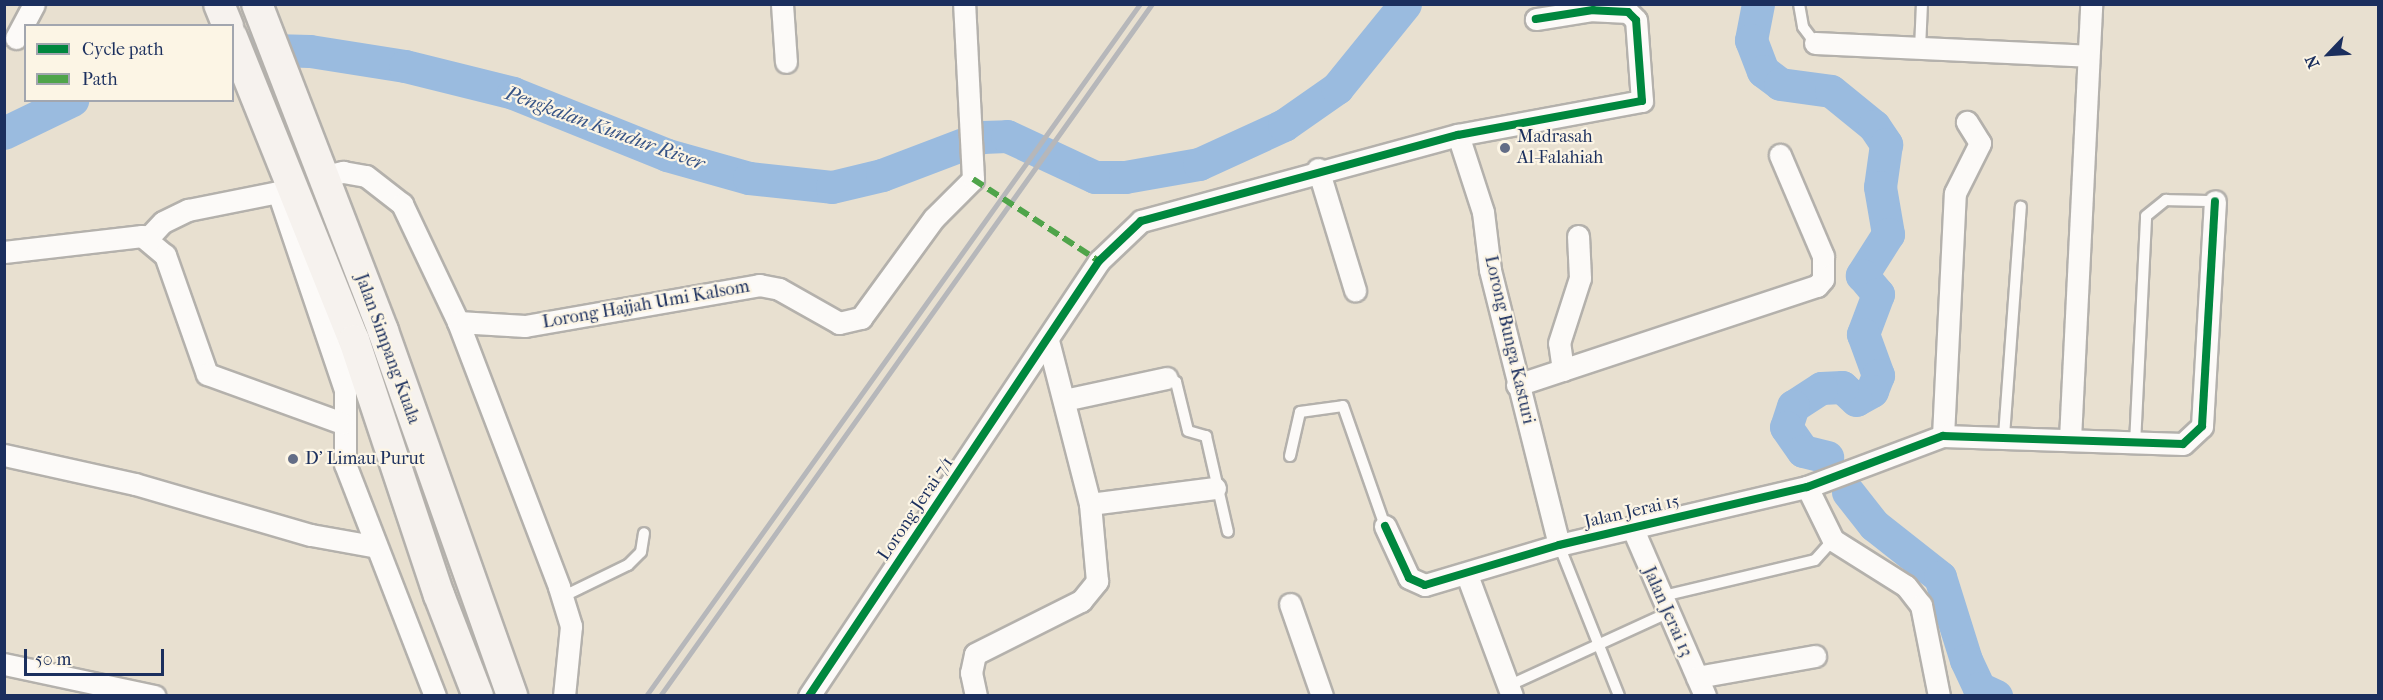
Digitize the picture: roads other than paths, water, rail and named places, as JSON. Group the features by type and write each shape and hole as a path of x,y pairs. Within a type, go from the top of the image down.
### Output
{"main road":[{"path":"219,4 227,24"},
{"name":"Jalan Simpang Kuala","path":"259,10 321,177 383,331 512,696"},
{"name":"Jalan Simpang Kuala","path":"234,42 252,85 284,184 354,340 439,595 478,696"}],"street":[{"path":"16,38 34,4"},
{"path":"782,4 786,62"},
{"name":"Lorong Hajjah Umi Kalsom","path":"458,322 525,326 768,285 848,324 861,318 934,219 972,172 964,4"},
{"path":"2070,439 2091,4"},
{"name":"Lorong Jerai 7/1","path":"809,696 1100,261 1141,221 1318,169 1458,135 1642,101 1636,20 1628,12 1593,10 1536,19"},
{"path":"1815,43 2088,56"},
{"path":"1967,122 1980,143 1955,193 1943,436 2004,436 2135,444 2183,444 2202,426 2215,201"},
{"name":"Lorong Bunga Kasturi","path":"1458,135 1483,212 1490,270 1559,545"},
{"path":"1517,385 1817,286 1823,279 1823,256 1779,155"},
{"path":"1318,169 1355,290"},
{"path":"321,177 343,172 366,176 402,204 458,322 571,626 564,696"},
{"path":"147,239 163,222 188,210 284,184 342,378 345,464 373,546 435,696"},
{"path":"4,252 122,235 147,239 165,255 207,374 342,423"},
{"path":"1563,370 1559,343 1580,278 1578,236"},
{"path":"976,696 971,673 975,654 1081,601 1097,581 1090,504 1048,340"},
{"path":"1064,400 1167,378"},
{"name":"Jalan Jerai 15","path":"1384,526 1402,568 1417,584 1467,575 1559,545 1807,487 1943,436"},
{"path":"4,455 135,484 311,535 373,546"},
{"path":"1807,487 1833,540 1906,586 1921,605 1939,696"},
{"path":"1090,504 1215,488"},
{"name":"Jalan Jerai 13","path":"1632,527 1662,605 1700,686"},
{"path":"1467,575 1510,691"},
{"path":"1290,604 1322,696"},
{"path":"1700,686 1815,656"},
{"path":"4,664 144,694"}],"lane":[{"path":"1799,4 1803,27 1815,43"},
{"path":"1920,49 1922,4"},
{"path":"2135,444 2146,216 2166,200 2215,201"},
{"path":"2004,436 2021,207"},
{"path":"1167,378 1176,382 1188,431 1206,436 1215,488 1228,532"},
{"path":"1290,456 1300,412 1343,406 1384,526"},
{"path":"562,597 628,565 641,552 644,533"},
{"path":"1510,691 1597,645 1662,605 1815,560 1833,540"},
{"path":"1559,545 1619,696"}],"waterway":[{"name":"Pengkalan Kundur River","path":"234,49 310,51 405,66 513,93 667,155 749,178 832,187 882,175 982,137 1007,136 1095,177 1125,177 1199,164 1284,125 1337,88 1405,4"},
{"path":"1758,4 1751,40 1763,71 1780,84 1831,91 1874,126 1886,144 1880,187 1888,234 1862,275 1878,294 1863,334 1878,375 1872,391 1856,400 1842,387 1821,388 1793,406 1786,427 1803,451 1827,457"},
{"name":"Pengkalan Kundur River","path":"4,133 68,102"},
{"path":"1848,492 1874,525 1940,577 1966,660 1979,688 1996,696"}],"railway":[{"path":"646,696 1140,4"},
{"path":"660,696 1152,4"}],"place":[{"name":"Madrasah Al-Falahiah","path":"1505,148"},
{"name":"D' Limau Purut","path":"293,459"}]}
